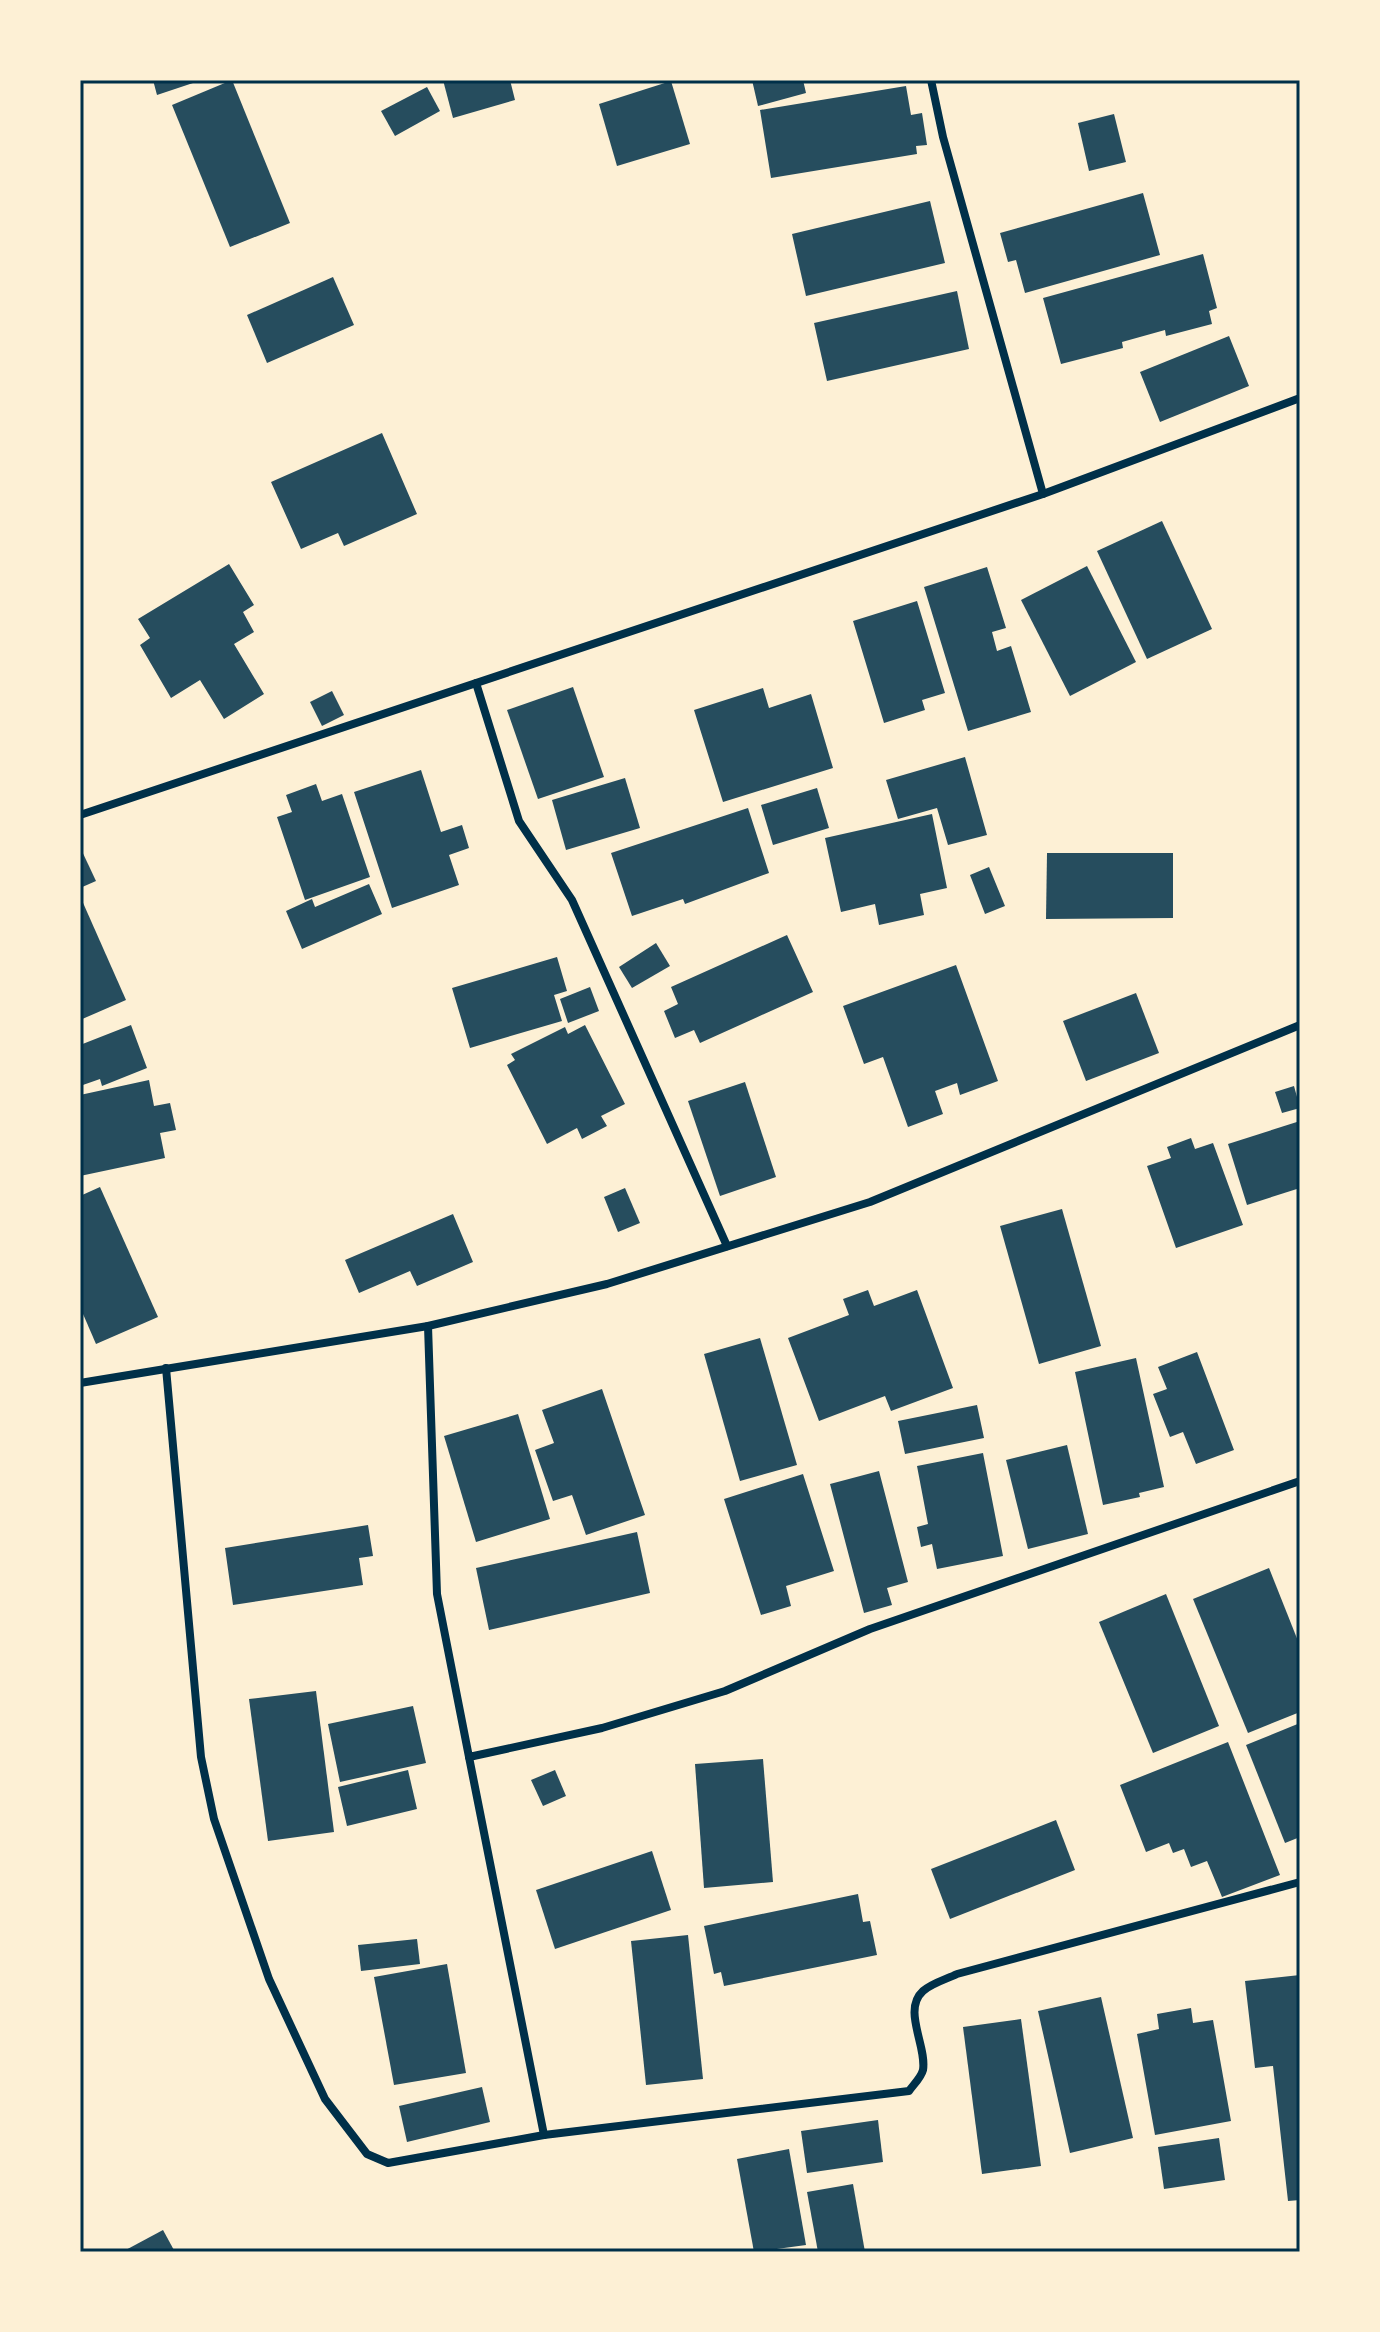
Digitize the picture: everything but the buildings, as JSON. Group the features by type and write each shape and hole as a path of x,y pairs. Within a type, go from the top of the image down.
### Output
{"street":[{"path":"931,80 943,137 1043,494"},
{"path":"80,815 1043,494 1300,398"},
{"path":"476,683 519,821 572,900 727,1246"},
{"path":"80,1383 428,1326 607,1284 870,1202 1300,1025"},
{"path":"428,1326 437,1594 544,2135"},
{"path":"166,1368 201,1757 208,1791 235,1886 269,1979 325,2099 367,2154 388,2163 544,2135 909,2091 923,2073 923,2050 914,2012 921,1993 934,1984 957,1974 1300,1882"},
{"path":"469,1757 602,1728 725,1691 870,1629 1300,1481"}]}
